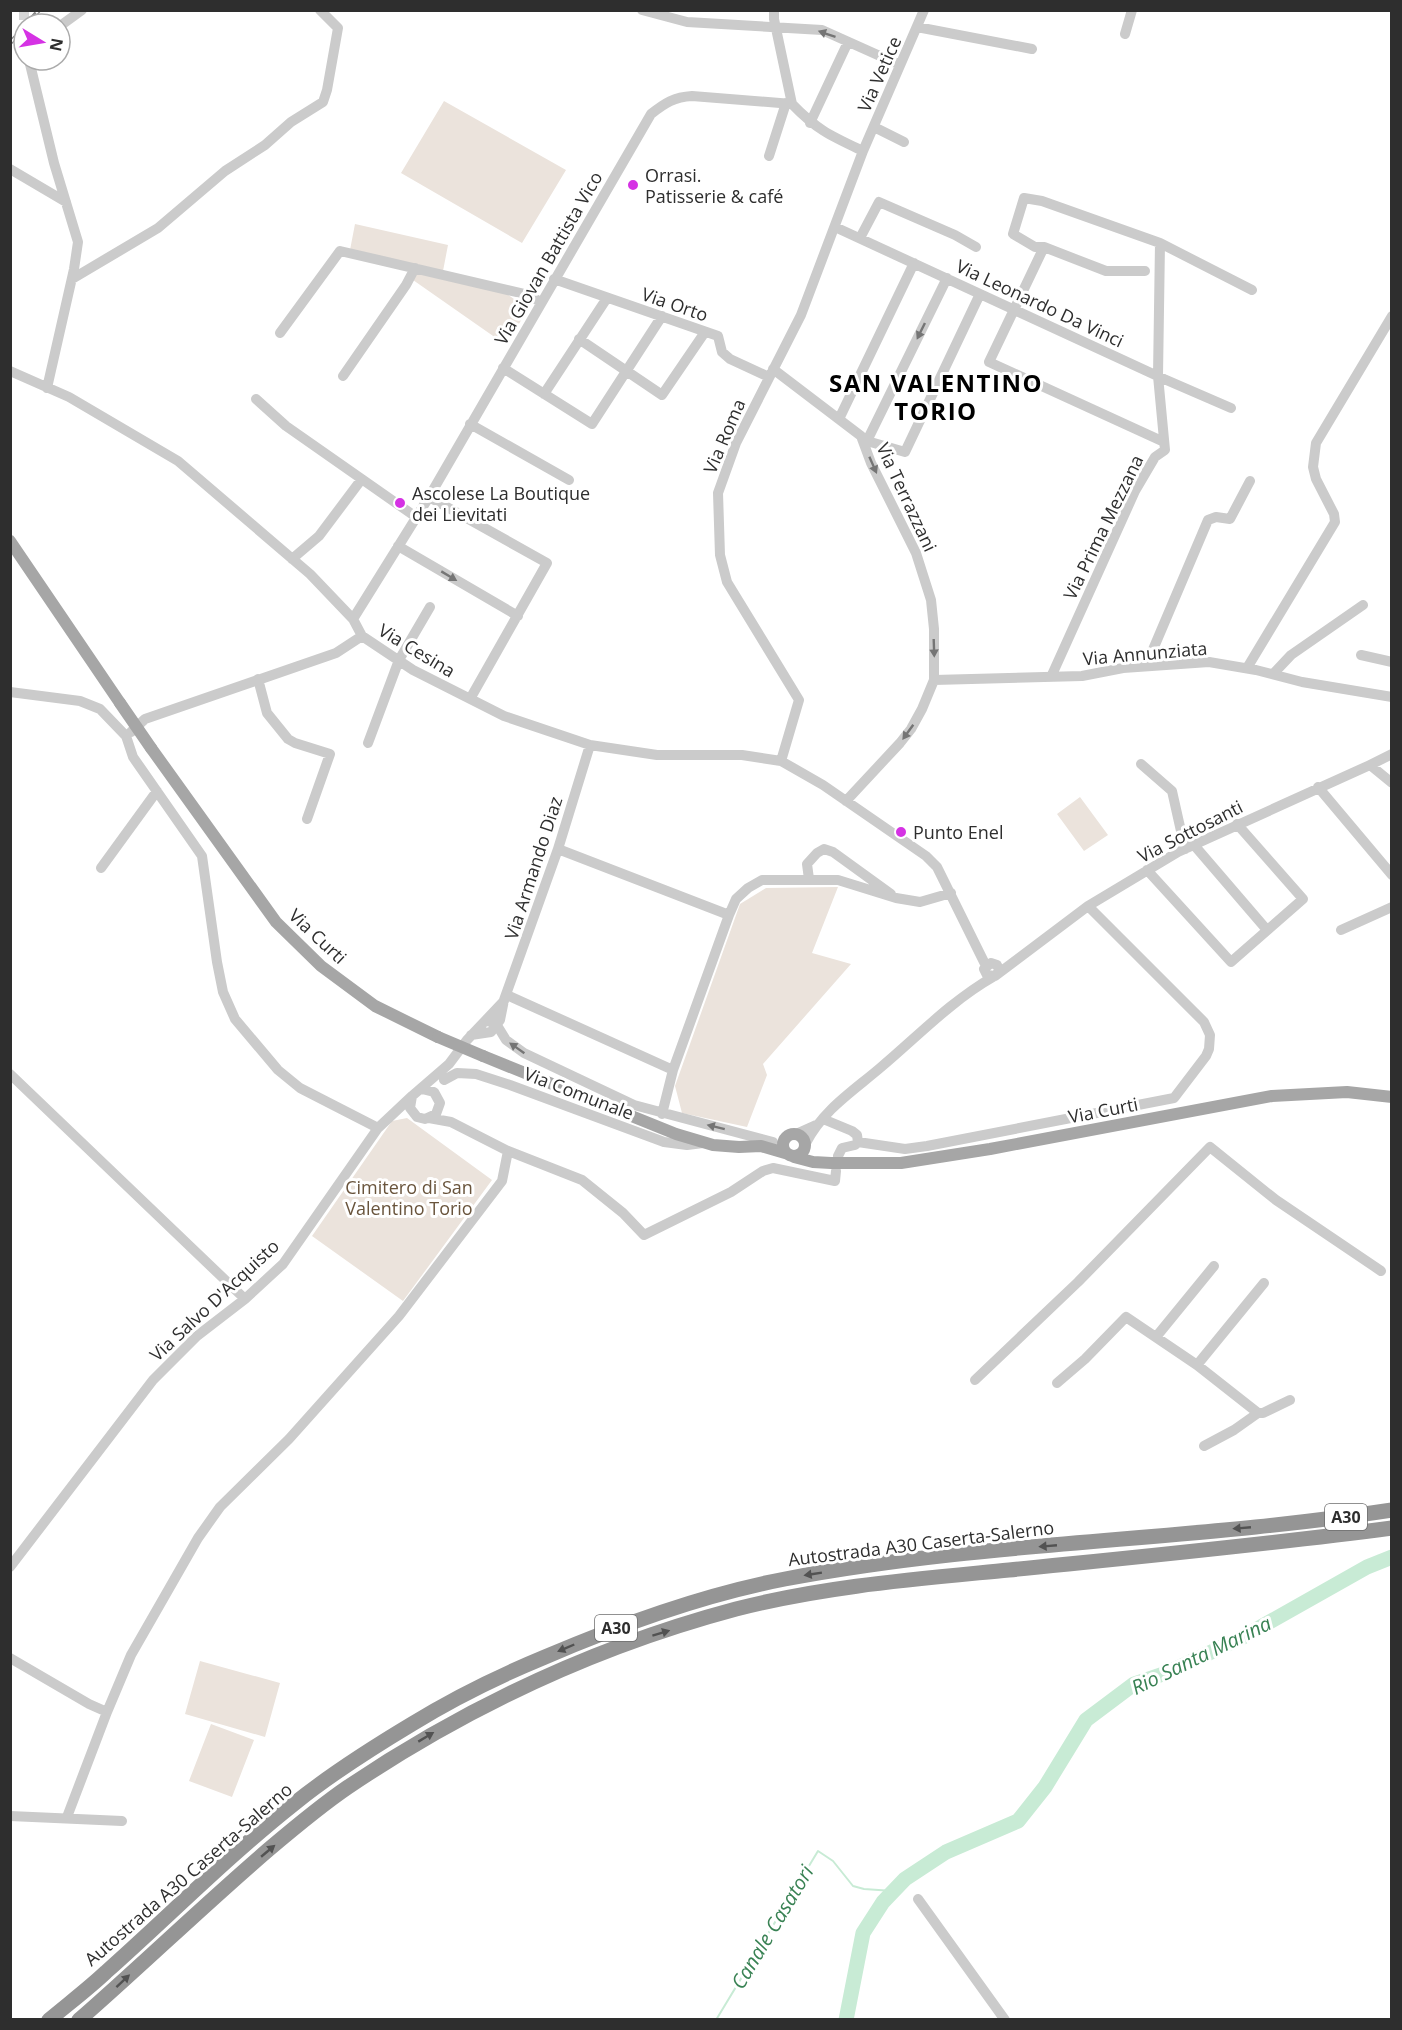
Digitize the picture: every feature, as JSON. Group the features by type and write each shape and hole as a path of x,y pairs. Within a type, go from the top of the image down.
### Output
{"highway":[{"name":"Autostrada A30 Caserta-Salerno","path":"48,2019 104,1974 202,1882 295,1803 342,1768 415,1721 501,1676 591,1637 672,1608 722,1594 784,1579 869,1565 1301,1522 1392,1510"},
{"name":"Autostrada A30 Caserta-Salerno","path":"79,2019 120,1984 209,1900 299,1824 346,1789 428,1736 469,1713 534,1681 600,1653 735,1610 870,1584 1304,1541 1392,1528"}],"main road":[{"name":"Via Curti","path":"10,542 151,748 276,922 321,966 375,1006 438,1037 640,1120 704,1143 725,1147 767,1144 791,1135"},
{"name":"Via Curti","path":"767,1144 790,1155 821,1162 901,1163 1272,1096 1347,1092 1392,1096"},
{"path":"806,1145 803,1153 790,1155 783,1143 791,1135 802,1137 821,1162"}],"street":[{"path":"72,279 158,228 225,171 265,145 291,122 323,102 338,28 320,10"},
{"path":"642,10 687,22 822,30 900,65"},
{"path":"769,156 789,104 774,10"},
{"name":"Via Vetice","path":"835,227 863,151 924,10"},
{"path":"1125,34 1132,10"},
{"path":"917,27 1032,49"},
{"path":"810,123 848,42"},
{"path":"32,72 54,163 78,242 72,279 47,388"},
{"name":"Via Giovan Battista Vico","path":"353,619 429,497 651,114 678,97 692,96 789,104"},
{"path":"789,104 826,134 863,151"},
{"path":"874,127 904,142"},
{"path":"10,169 66,202"},
{"path":"1145,271 1106,271 1044,247 1035,247 1013,234 1024,198 1042,201 1160,243 1252,290"},
{"path":"860,238 879,202 955,235 976,247"},
{"name":"Via Leonardo Da Vinci","path":"835,227 1231,408"},
{"name":"Via Roma","path":"781,761 799,700 727,582 720,555 718,493 736,443 801,315 835,227"},
{"name":"Via Prima Mezzana","path":"1051,677 1135,491 1155,456 1165,450 1158,376 1160,243"},
{"path":"1044,247 989,362 1164,442"},
{"path":"280,333 340,251 525,294 541,302"},
{"path":"839,419 914,263"},
{"path":"343,376 406,285 415,268"},
{"path":"947,278 866,443 905,452 980,294"},
{"name":"Via Orto","path":"554,279 718,336 722,352 730,358 771,373"},
{"path":"544,394 607,297"},
{"path":"503,368 592,424 662,316"},
{"path":"1247,668 1335,522 1334,514 1316,479 1313,467 1316,443 1392,316"},
{"path":"579,339 662,395 705,332"},
{"name":"Via Cesina","path":"10,371 69,397 178,461 310,574 353,619 362,636 413,670 470,699 504,716 590,745 657,755 742,755 781,761"},
{"name":"Via Terrazzani","path":"771,373 839,419 861,436 866,443 887,495 916,553 931,600 934,629 934,681"},
{"path":"256,399 286,426 416,517"},
{"path":"470,424 569,480"},
{"path":"292,559 319,536 361,480"},
{"path":"1146,666 1208,520 1216,517 1230,519 1250,481"},
{"path":"429,497 547,563 470,699"},
{"path":"398,546 518,616"},
{"path":"1273,674 1291,655 1363,605"},
{"path":"368,743 399,660 430,607"},
{"path":"126,736 145,719 336,653 362,636"},
{"path":"1361,655 1392,662"},
{"name":"Via Annunziata","path":"934,681 1082,676 1146,666 1209,662 1247,668 1302,682 1392,697"},
{"path":"258,679 267,713 288,739 330,754 307,819"},
{"path":"846,801 911,729 934,681"},
{"path":"10,692 80,701 100,709 126,736 134,757 202,856 217,962 224,992 235,1019 278,1070 300,1088 378,1128"},
{"name":"Via Armando Diaz","path":"498,1024 558,849 590,745"},
{"name":"Via Sottosanti","path":"806,1145 820,1122 839,1101 976,987 992,969 1013,962 1088,906 1189,847 1392,754"},
{"path":"781,761 823,785 926,856 937,867 951,892 963,923 992,969"},
{"path":"1141,764 1172,791 1189,847 1267,930"},
{"path":"1370,765 1392,783"},
{"path":"1318,788 1392,875"},
{"path":"101,868 157,791"},
{"path":"1148,870 1231,962 1303,899 1237,824"},
{"path":"558,849 729,915"},
{"path":"810,879 807,864 824,849 833,852 896,898"},
{"path":"663,1114 674,1070 729,915 736,899 748,888 762,880 838,880 896,898 920,902 951,892"},
{"path":"838,1156 842,1148 858,1142 905,1149 927,1146 1174,1098 1206,1056 1210,1035 1204,1022 1088,906"},
{"path":"1341,930 1392,907"},
{"path":"506,998 674,1070"},
{"name":"Via Armando Diaz","path":"449,1064 471,1035 506,998"},
{"path":"471,1035 491,1032 498,1024 492,1020 485,1021"},
{"name":"Via Curti","path":"498,1024 506,1040 539,1061 634,1105 767,1144"},
{"path":"429,1118 436,1114 449,1064"},
{"path":"414,1115 410,1108 412,1096 449,1064"},
{"name":"Via Comunale","path":"444,1080 457,1073 476,1074 664,1142 687,1146 704,1143"},
{"path":"10,1074 244,1299"},
{"path":"422,1089 434,1092 451,1122"},
{"name":"Via Salvo D'Acquisto","path":"11,1565 153,1380 197,1336 244,1299 283,1264 378,1128 412,1096"},
{"path":"393,1113 451,1122 508,1151 582,1180 623,1213 644,1235 731,1192 763,1171 773,1168 834,1181 836,1171"},
{"path":"820,1122 852,1131 858,1135 858,1142"},
{"name":"Via Sottosanti","path":"791,1135 820,1122"},
{"path":"975,1380 1078,1282 1209,1147 1276,1200 1381,1271"},
{"path":"67,1817 131,1655 198,1538 220,1507 297,1431 399,1316 502,1181 508,1151"},
{"path":"1156,1337 1214,1266"},
{"path":"1197,1365 1264,1283"},
{"path":"1057,1383 1085,1359 1126,1317 1197,1365 1258,1413"},
{"path":"1204,1446 1234,1430 1258,1413 1263,1413 1290,1400"},
{"path":"10,1658 107,1712"},
{"path":"10,1816 122,1821"},
{"path":"918,1899 1005,2019"}],"green space":[{"path":"444,101 566,170 522,243 401,173"},
{"path":"355,224 448,245 443,271 350,250"},
{"path":"418,272 507,294 528,309 506,345 413,280"},
{"path":"1080,797 1108,835 1084,851 1057,814"},
{"path":"838,887 812,953 851,964 763,1064 767,1075 747,1127 682,1113 675,1086 740,904 766,888"},
{"name":"Cimitero di San Valentino Torio","path":"407,1118 492,1180 403,1301 312,1236 392,1121"},
{"path":"200,1661 280,1683 265,1737 185,1714"},
{"path":"211,1724 254,1740 232,1797 189,1781"}],"waterway":[{"name":"Rio Santa Marina","path":"846,2020 863,1933 883,1902 905,1879 946,1852 1018,1821 1045,1787 1086,1720 1134,1684 1169,1672 1243,1637 1367,1567 1392,1557"},
{"name":"Canale Casatori","path":"716,2020 818,1851 833,1861 853,1886 893,1891"}],"place":[{"name":"Orrasi. Patisserie & café","path":"633,185"},
{"name":"Ascolese La Boutique dei Lievitati","path":"400,503"},
{"name":"Punto Enel","path":"901,832"}],"district":[{"name":"SAN VALENTINO TORIO","path":"936,396"}]}
